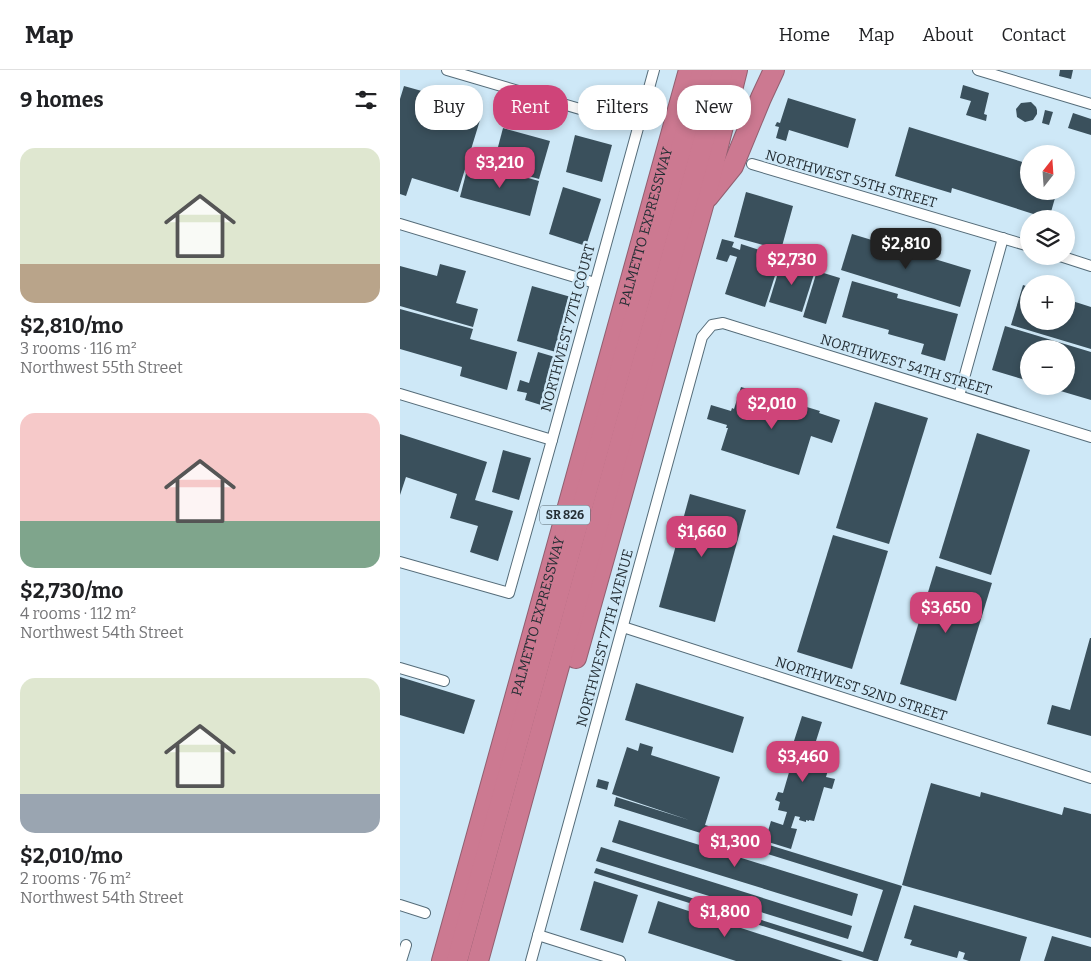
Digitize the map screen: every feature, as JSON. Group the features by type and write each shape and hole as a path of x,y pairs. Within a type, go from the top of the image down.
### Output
{"highway":[{"name":"PALMETTO EXPRESSWAY","path":"442,961 688,70"},
{"path":"457,961 703,70"},
{"path":"478,961 723,70"},
{"path":"492,961 704,202 737,70"},
{"path":"704,202 733,166 774,70"}],"street":[{"path":"447,70 578,108"},
{"name":"NORTHWEST 77TH COURT","path":"650,85 654,70"},
{"path":"978,70 1091,104"},
{"name":"NORTHWEST 77TH COURT","path":"400,562 509,593 637,130"},
{"name":"NORTHWEST 55TH STREET","path":"752,164 1020,243"},
{"path":"400,224 595,283"},
{"path":"959,396 1003,238"},
{"path":"1075,261 1091,266"},
{"name":"NORTHWEST 54TH STREET","path":"712,325 722,323 1091,436"},
{"name":"NORTHWEST 77TH AVENUE","path":"531,961 702,337 712,325"},
{"path":"400,394 552,440"},
{"name":"NORTHWEST 52ND STREET","path":"623,627 1091,778"},
{"path":"400,668 444,681"},
{"path":"400,905 425,913"},
{"path":"538,935 620,961"},
{"path":"401,961 406,944"}],"building":[{"path":"1060,70 1073,70 1071,79 1059,76"},
{"path":"963,85 989,93 984,114 987,115 986,121 966,115 971,101 960,98"},
{"path":"404,86 415,89 415,130 477,130 458,192 412,178 406,196 400,194 400,99"},
{"path":"788,98 856,119 848,148 789,130 786,141 776,138 779,127 775,126 777,122 780,123"},
{"path":"1031,102 1036,107 1037,114 1033,120 1025,122 1017,117 1016,109 1021,103"},
{"path":"1045,110 1053,112 1049,125 1042,123"},
{"path":"1073,113 1091,119 1091,135 1068,128"},
{"path":"909,127 1020,161 1020,200 1054,200 1052,210 1021,210 952,188 951,193 895,176"},
{"path":"502,130 510,130 550,141 539,179 493,166"},
{"path":"575,135 612,145 602,182 566,172"},
{"path":"469,162 539,181 530,216 460,197"},
{"path":"563,187 601,199 586,246 549,234"},
{"path":"746,192 793,206 781,250 734,237"},
{"path":"852,234 971,270 960,307 841,270"},
{"path":"722,239 734,242 732,247 740,250 741,244 781,257 765,307 725,294 737,257 730,255 727,262 716,259"},
{"path":"782,260 815,271 802,312 769,302"},
{"path":"440,264 466,271 456,303 478,309 473,327 400,306 400,266 437,276"},
{"path":"817,271 840,278 826,324 803,317"},
{"path":"852,281 898,294 897,298 958,314 945,361 921,354 924,344 888,334 889,330 842,317"},
{"path":"532,286 571,297 556,352 517,341"},
{"path":"1020,295 1020,328 1011,325"},
{"path":"1075,302 1091,307 1091,349 1075,344 1075,340 1061,340 1028,330 1075,330"},
{"path":"400,309 473,329 470,339 517,352 507,390 460,376 462,367 400,349"},
{"path":"1005,326 1051,340 1020,340 1020,378 992,370"},
{"path":"1075,347 1091,352 1091,400 1074,395"},
{"path":"538,352 555,357 541,405 525,400 527,393 517,391 520,380 529,383"},
{"path":"741,387 820,411 819,413 840,420 832,443 811,436 799,475 721,450 728,428 726,428 727,425 707,419 711,405 731,411 732,408 734,409"},
{"path":"875,402 928,418 889,544 836,528"},
{"path":"977,433 1030,450 991,575 939,558"},
{"path":"400,434 487,462 475,500 513,511 498,561 470,552 478,526 450,518 457,494 406,477 400,495"},
{"path":"503,450 531,458 519,500 492,492"},
{"path":"690,494 746,510 715,622 659,607"},
{"path":"833,535 888,551 852,669 797,652"},
{"path":"936,566 992,583 956,701 900,684"},
{"path":"1090,638 1091,736 1047,724 1052,705 1070,710"},
{"path":"400,677 475,700 464,734 400,715"},
{"path":"636,683 744,717 733,753 625,720"},
{"path":"802,716 822,722 816,741 833,746 826,777 835,779 832,789 824,787 814,821 806,820 806,822 799,820 800,817 795,816 791,828 797,829 791,849 765,841 771,821 783,825 787,812 778,810 780,802 775,800 778,792 783,793 797,745 793,744"},
{"path":"640,743 653,747 651,755 720,777 705,825 902,886 878,961 594,873 596,868 863,952 883,890 614,806 616,797 689,820 612,794 627,747 638,751"},
{"path":"598,779 609,782 607,790 596,787"},
{"path":"931,783 980,797 981,792 1062,815 1064,807 1091,814 1091,938 902,885"},
{"path":"619,820 858,894 852,916 612,842"},
{"path":"601,847 852,926 848,939 596,861"},
{"path":"594,881 638,895 623,943 580,930"},
{"path":"658,901 843,961 736,961 648,933"},
{"path":"914,905 1027,937 1020,961 969,961 963,959 965,953 959,951 957,958 910,945 912,940 904,938"},
{"path":"1052,936 1091,947 1091,961 1044,961"}]}
